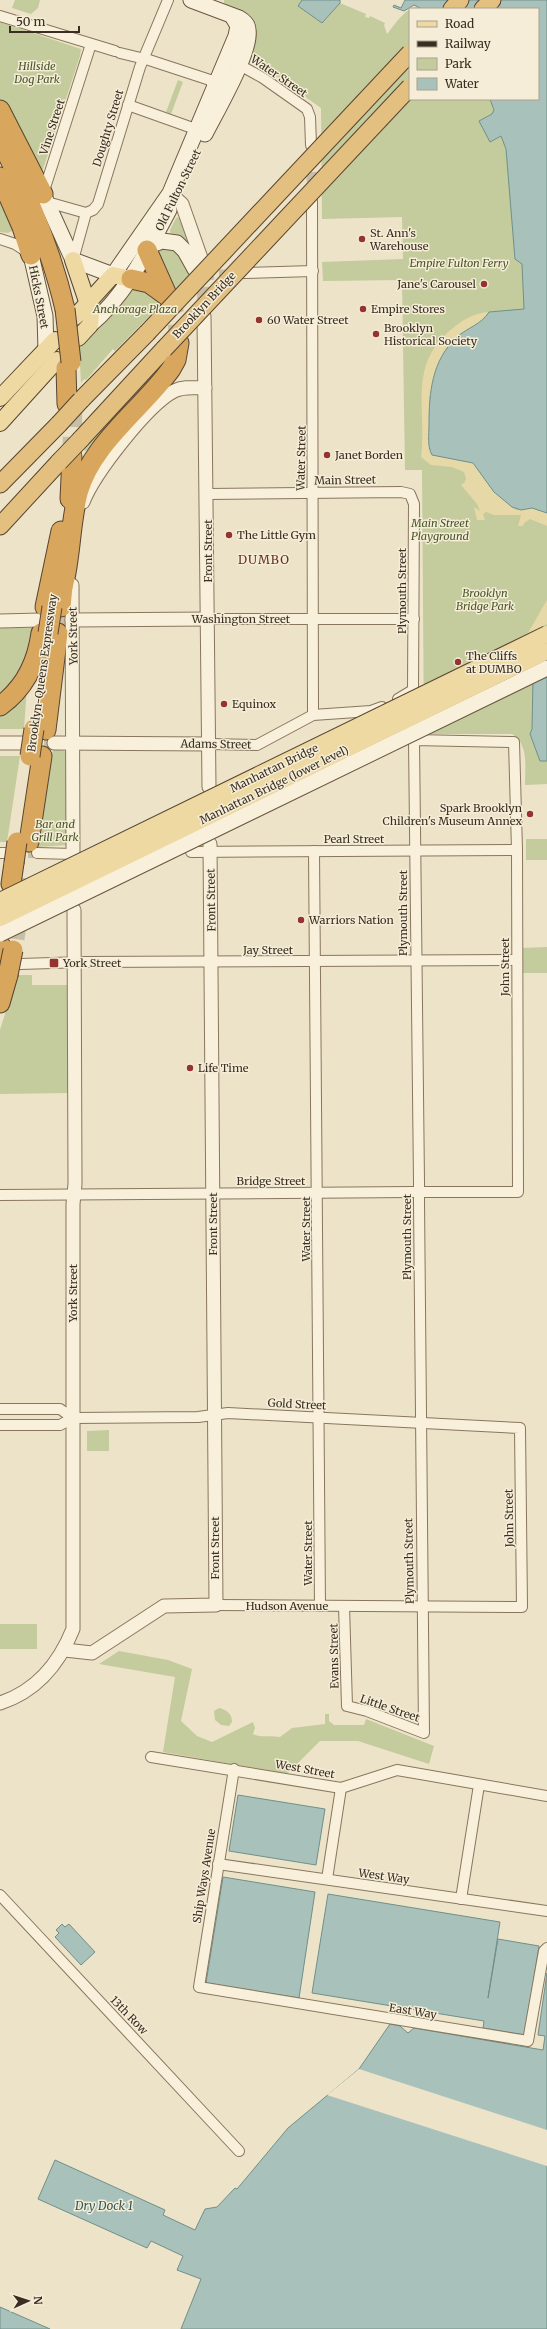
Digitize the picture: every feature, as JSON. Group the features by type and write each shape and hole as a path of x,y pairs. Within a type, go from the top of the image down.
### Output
{"highway":[{"path":"453,8 460,0"},
{"path":"484,8 492,0"},
{"name":"Brooklyn Bridge","path":"0,484 147,333 409,54"},
{"name":"Brooklyn Bridge","path":"0,526 409,88"},
{"path":"0,110 45,198"},
{"path":"0,140 44,235 70,313 59,356"},
{"path":"0,154 28,214 44,256 60,316 59,356 70,401"},
{"path":"0,177 22,227 31,255"},
{"path":"131,279 154,286 168,297 148,248"},
{"path":"68,586 78,493 87,472 108,441 171,370 176,360 179,343"},
{"name":"Brooklyn-Queens Expressway","path":"18,859 38,743 54,620 69,527 70,459 68,586 54,620"},
{"path":"0,706 15,692 30,672 39,648 54,620"},
{"path":"0,1003 7,951"}],"main road":[{"path":"191,0 232,16"},
{"name":"Old Fulton Street","path":"201,132 214,87 248,38 247,25 243,20 232,16"},
{"name":"Old Fulton Street","path":"78,338 104,312 131,279 148,248 233,61 237,22 232,16"},
{"name":"Old Fulton Street","path":"70,313 88,302 113,274 173,195"},
{"path":"45,198 73,260 88,302 91,313 90,325"},
{"path":"148,248 162,241 177,243 198,265"},
{"name":"Hicks Street","path":"31,255 45,316 59,356"},
{"path":"73,260 131,279"},
{"path":"0,398 59,356"},
{"path":"0,422 59,356"},
{"name":"Manhattan Bridge","path":"0,901 547,634"},
{"name":"Manhattan Bridge (lower level)","path":"0,918 547,651"},
{"path":"7,951 547,668"}],"street":[{"name":"Doughty Street","path":"73,260 86,213 93,210 98,204 143,59 168,0"},
{"path":"0,16 210,80 214,87"},
{"name":"Vine Street","path":"45,198 91,44"},
{"name":"Water Street","path":"233,61 263,78 307,109 310,117 311,145"},
{"path":"128,105 201,132"},
{"path":"173,195 187,216 198,265"},
{"path":"45,198 86,213"},
{"name":"Water Street","path":"312,201 313,715"},
{"name":"Hicks Street","path":"0,240 21,247 31,255"},
{"path":"244,274 313,272"},
{"name":"Front Street","path":"204,316 208,494 209,787"},
{"path":"69,527 99,471 148,414 172,392 186,388 205,388"},
{"name":"Main Street","path":"208,494 313,492 401,492 410,494"},
{"name":"Plymouth Street","path":"410,494 414,504 413,690"},
{"name":"Washington Street","path":"0,621 414,619"},
{"name":"York Street","path":"54,620 73,743 73,854"},
{"name":"Adams Street","path":"0,743 257,745 313,715 371,711 413,690"},
{"name":"Plymouth Street","path":"414,740 424,1733"},
{"name":"John Street","path":"414,740 514,742 517,850 518,1192"},
{"name":"Front Street","path":"210,848 216,1605"},
{"name":"Pearl Street","path":"191,852 210,848 314,851 517,850"},
{"name":"Water Street","path":"314,851 318,1193 320,1606"},
{"path":"18,859 73,854"},
{"name":"York Street","path":"0,1703 12,1699 34,1685 55,1666 65,1650 73,1629 72,1418 74,910"},
{"name":"Jay Street","path":"7,951 74,963 517,960"},
{"name":"Bridge Street","path":"0,1195 518,1192"},
{"name":"Gold Street","path":"0,1409 60,1409 72,1418"},
{"name":"Gold Street","path":"0,1426 60,1425 72,1418 198,1417 228,1413 520,1428"},
{"name":"John Street","path":"520,1428 522,1607"},
{"name":"Hudson Avenue","path":"65,1650 92,1653 164,1606 522,1607"},
{"name":"Evans Street","path":"344,1606 347,1706"},
{"name":"Little Street","path":"347,1706 367,1711 424,1733"},
{"name":"West Street","path":"151,1757 234,1769 341,1788 397,1770 547,1796"},
{"name":"Ship Ways Avenue","path":"199,1987 234,1769"},
{"path":"461,1899 479,1784"},
{"path":"327,1879 341,1788"},
{"name":"West Way","path":"218,1864 547,1911"},
{"name":"13th Row","path":"0,1895 239,2151"},
{"name":"East Way","path":"199,1987 528,2041 544,1951 547,1948"}],"green space":[{"path":"15,0 40,0 38,8 31,14 12,8"},
{"name":"Brooklyn Bridge Park","path":"224,0 302,0 299,7 322,23 340,3 366,14 365,17 369,18 370,16 385,23 384,25 387,34 398,20 409,10 409,100 490,100 494,110 492,114 479,121 501,136 506,149 522,264 524,310 489,312 432,455 467,461 490,485 547,513 547,636 533,688 532,729 530,734 540,761 547,761 547,784 525,785 524,750 517,738 512,734 424,734 422,470 405,470 402,280 323,281 322,262 403,259 402,217 322,219 321,108 253,60 254,21 249,16 224,6"},
{"name":"Hillside Dog Park","path":"0,22 81,49 80,56 41,172 0,103"},
{"path":"178,80 183,82 171,114 166,112"},
{"path":"0,185 14,230 8,233 0,232"},
{"path":"180,217 188,238 186,241 171,235 170,230 176,218"},
{"name":"Anchorage Plaza","path":"164,248 177,251 187,267 189,275 172,293 157,253"},
{"name":"Anchorage Plaza","path":"135,285 163,302 115,351 113,349 86,380 84,379 81,383 79,347"},
{"path":"170,354 169,358 95,446 85,451 83,449 88,444 87,443 147,381 146,380"},
{"path":"0,628 38,628 35,649 0,702"},
{"path":"27,687 24,729 0,729 0,711"},
{"name":"Bar and Grill Park","path":"53,750 67,752 67,845 38,847"},
{"path":"0,756 20,756 7,842 0,842"},
{"path":"526,839 547,839 547,860 526,860"},
{"path":"547,947 547,973 522,973 522,948"},
{"path":"17,975 32,975 32,985 70,985 70,1093 0,1094 0,1030"},
{"path":"109,1430 109,1451 87,1451 87,1431"},
{"path":"0,1624 37,1624 37,1649 0,1649"},
{"path":"119,1651 168,1660 192,1669 181,1721 197,1736 212,1742 253,1722 255,1728 253,1734 259,1736 280,1737 292,1728 325,1724 325,1714 329,1714 329,1721 334,1725 364,1725 366,1719 434,1746 429,1764 358,1741 320,1741 287,1774 163,1752 175,1677 99,1664"},
{"path":"219,1708 227,1711 230,1715 232,1722 229,1726 221,1725 215,1720 214,1711"}],"sand":[{"path":"489,312 436,370 429,399 429,447 432,455 473,463 494,492 516,510 532,508 547,513 547,526 530,519 524,523 523,526 518,526 521,515 494,515 486,512 483,514 485,520 477,520 474,507 480,511 477,504 461,485 466,479 464,472 452,467 431,465 421,457 422,388 424,372 429,357 439,342 453,328 465,319 474,315"},
{"path":"547,600 547,624 528,633"}],"water":[{"path":"302,0 340,0 340,3 322,23 298,6"},
{"path":"405,0 547,0 547,513 532,508 521,510 512,507 494,492 473,463 432,455 429,448 431,389 437,366 442,356 457,337 482,320 489,312 524,309 522,264 515,259 506,149 501,136 490,142 479,121 492,114 494,110 490,100 539,100 539,8 420,8 414,5 404,11 393,7 394,5 401,8"},
{"path":"547,636 547,761 540,761 530,734 532,729 533,679"},
{"path":"238,1795 325,1809 316,1865 229,1851"},
{"path":"223,1877 315,1892 299,1998 206,1983"},
{"path":"328,1894 500,1922 488,1998 498,1939 539,1946 525,2035 483,2028 484,2021 312,1993"},
{"path":"62,1924 65,1927 69,1924 95,1952 81,1965 55,1937 59,1933 56,1930"},
{"name":"Dry Dock 1","path":"547,1973 547,2329 181,2329 201,2279 177,2270 183,2256 151,2241 147,2248 38,2199 55,2160 165,2210 163,2215 195,2230 205,2209 217,2207 235,2188 237,2189 288,2128 359,2069 390,2024 400,2026 408,2033 414,2028 543,2050 545,2036 538,2035"},
{"path":"0,2307 50,2329 0,2329"}],"pier":[{"path":"359,2069 547,2130 547,2166 327,2095"}],"tunnel":[{"path":"311,157 312,193"},
{"path":"203,268 204,312"},
{"path":"204,275 236,274"},
{"path":"168,297 177,319 179,343"},
{"path":"72,456 73,398"},
{"path":"41,620 69,620"},
{"path":"25,743 54,743"},
{"path":"13,853 37,853"},
{"path":"15,939 23,878"}],"railway":[{"path":"0,906 547,638"},
{"path":"0,925 547,657"},
{"path":"297,786 547,664"}],"place":[{"name":"St. Ann's Warehouse","path":"362,239"},
{"name":"Jane's Carousel","path":"484,284"},
{"name":"Empire Stores","path":"363,309"},
{"name":"60 Water Street","path":"259,320"},
{"name":"Brooklyn Historical Society","path":"376,334"},
{"name":"Janet Borden","path":"327,455"},
{"name":"The Little Gym","path":"229,535"},
{"name":"The Cliffs at DUMBO","path":"458,662"},
{"name":"Equinox","path":"224,704"},
{"name":"Spark Brooklyn Children's Museum Annex","path":"530,814"},
{"name":"Warriors Nation","path":"301,920"},
{"name":"York Street","path":"54,963"},
{"name":"Life Time","path":"190,1068"}],"district":[{"name":"DUMBO","path":"264,559"}],"park label":[{"name":"Empire Fulton Ferry","path":"459,263"},
{"name":"Main Street Playground","path":"440,529"}]}
